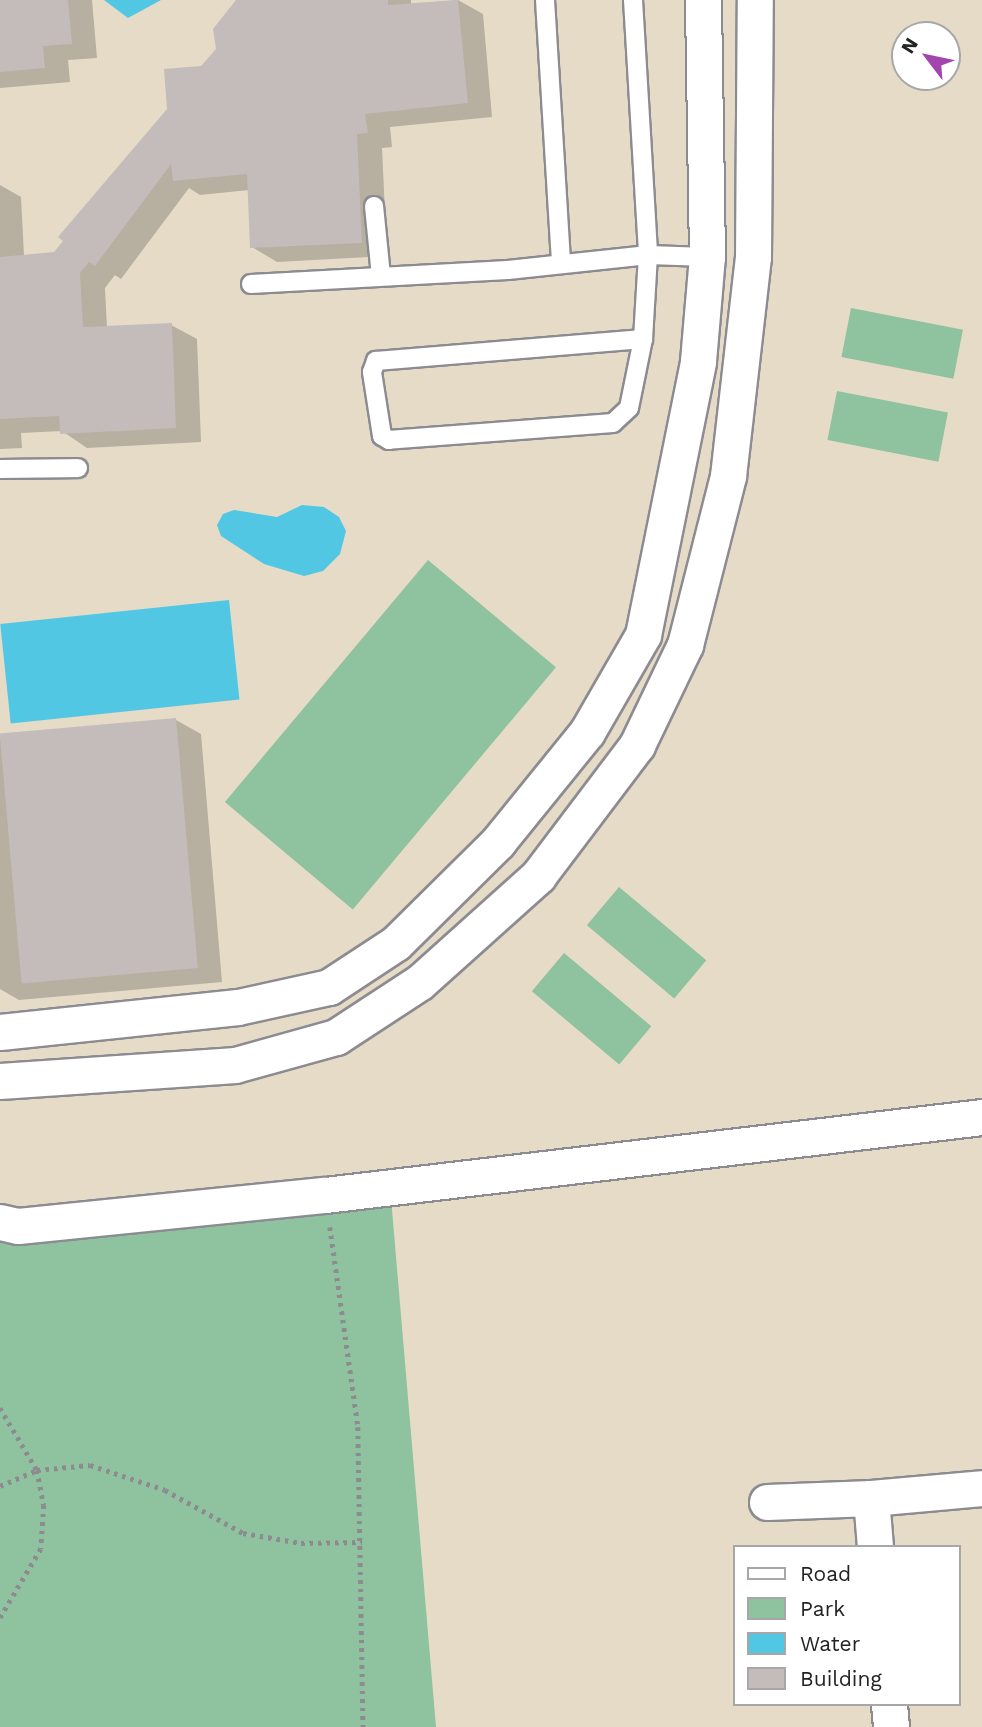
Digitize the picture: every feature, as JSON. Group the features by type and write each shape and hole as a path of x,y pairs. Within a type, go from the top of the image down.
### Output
{"street":[{"path":"0,1032 238,1007 329,987 396,943 498,842 587,733 643,635 698,361 707,257 703,0"},
{"path":"0,1081 235,1065 336,1037 420,982 538,876 637,745 685,645 728,476 753,257 755,0"},
{"path":"705,66 753,69"},
{"path":"707,257 753,257"},
{"path":"698,361 742,363"},
{"path":"624,668 664,690"},
{"path":"0,1222 18,1226 325,1195 982,1117"},
{"path":"767,1502 871,1499 982,1488"},
{"path":"871,1499 875,1545"},
{"path":"889,1706 891,1727"}],"lane":[{"path":"545,0 561,264"},
{"path":"633,0 648,255 643,339 629,408 613,423 389,440 383,436 372,372 376,361 643,339"},
{"path":"374,206 381,276"},
{"path":"251,284 561,264 648,255 707,257"},
{"path":"0,469 78,468"}],"path":[{"path":"325,1195 358,1427 363,1727"},
{"path":"0,1408 37,1471 44,1505 41,1549 0,1618"},
{"path":"0,1486 37,1471 90,1465 165,1490 243,1533 301,1543 362,1542"}],"shaded area":[{"path":"0,0 982,0 982,1727 0,1727"}],"green space":[{"path":"851,308 963,330 953,379 841,357"},
{"path":"837,391 948,413 938,462 827,440"},
{"path":"428,560 556,667 353,909 225,802"},
{"path":"619,887 706,960 674,999 587,925"},
{"path":"564,953 651,1026 619,1065 532,991"},
{"path":"391,1198 436,1727 0,1727 0,1237"}],"water":[{"path":"104,0 161,0 128,18"},
{"path":"302,505 324,507 339,517 346,531 340,554 323,571 304,576 264,564 221,536 217,525 223,514 234,510 277,517"},
{"path":"229,600 239,699 11,723 0,624"}],"building":[{"path":"0,0 68,0 72,44 43,46 45,68 0,72"},
{"path":"236,0 388,0 388,5 458,0 468,103 365,114 368,133 357,134 362,243 250,248 247,174 173,181 171,164 95,266 89,262 80,273 83,327 172,323 176,428 60,434 59,416 0,419 0,257 54,252 63,241 58,237 167,109 164,69 201,66 216,49 213,29"},
{"path":"176,718 198,968 22,983 0,733"}]}
